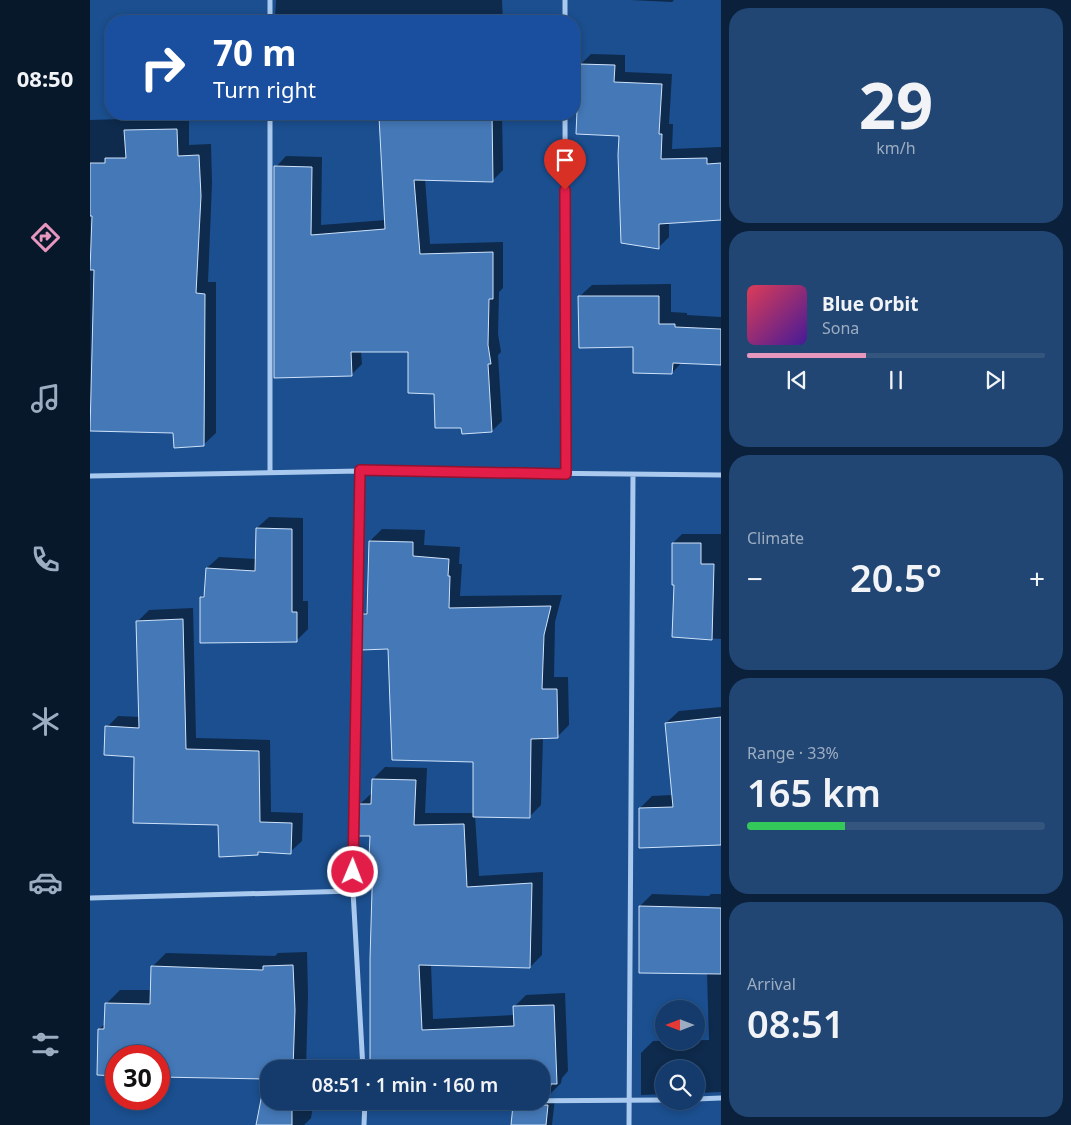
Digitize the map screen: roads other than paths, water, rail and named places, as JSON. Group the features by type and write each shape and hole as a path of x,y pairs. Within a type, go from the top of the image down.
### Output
{"street":[{"path":"270,0 270,15"},
{"path":"564,0 565,15"},
{"path":"270,120 270,472"},
{"path":"565,120 566,474"},
{"path":"360,470 353,891 362,1060"},
{"path":"90,476 360,470 721,475"},
{"path":"628,1125 633,475"},
{"path":"90,898 353,891"},
{"path":"705,1099 721,1098"},
{"path":"550,1102 655,1101"},
{"path":"364,1125 365,1110"}]}
